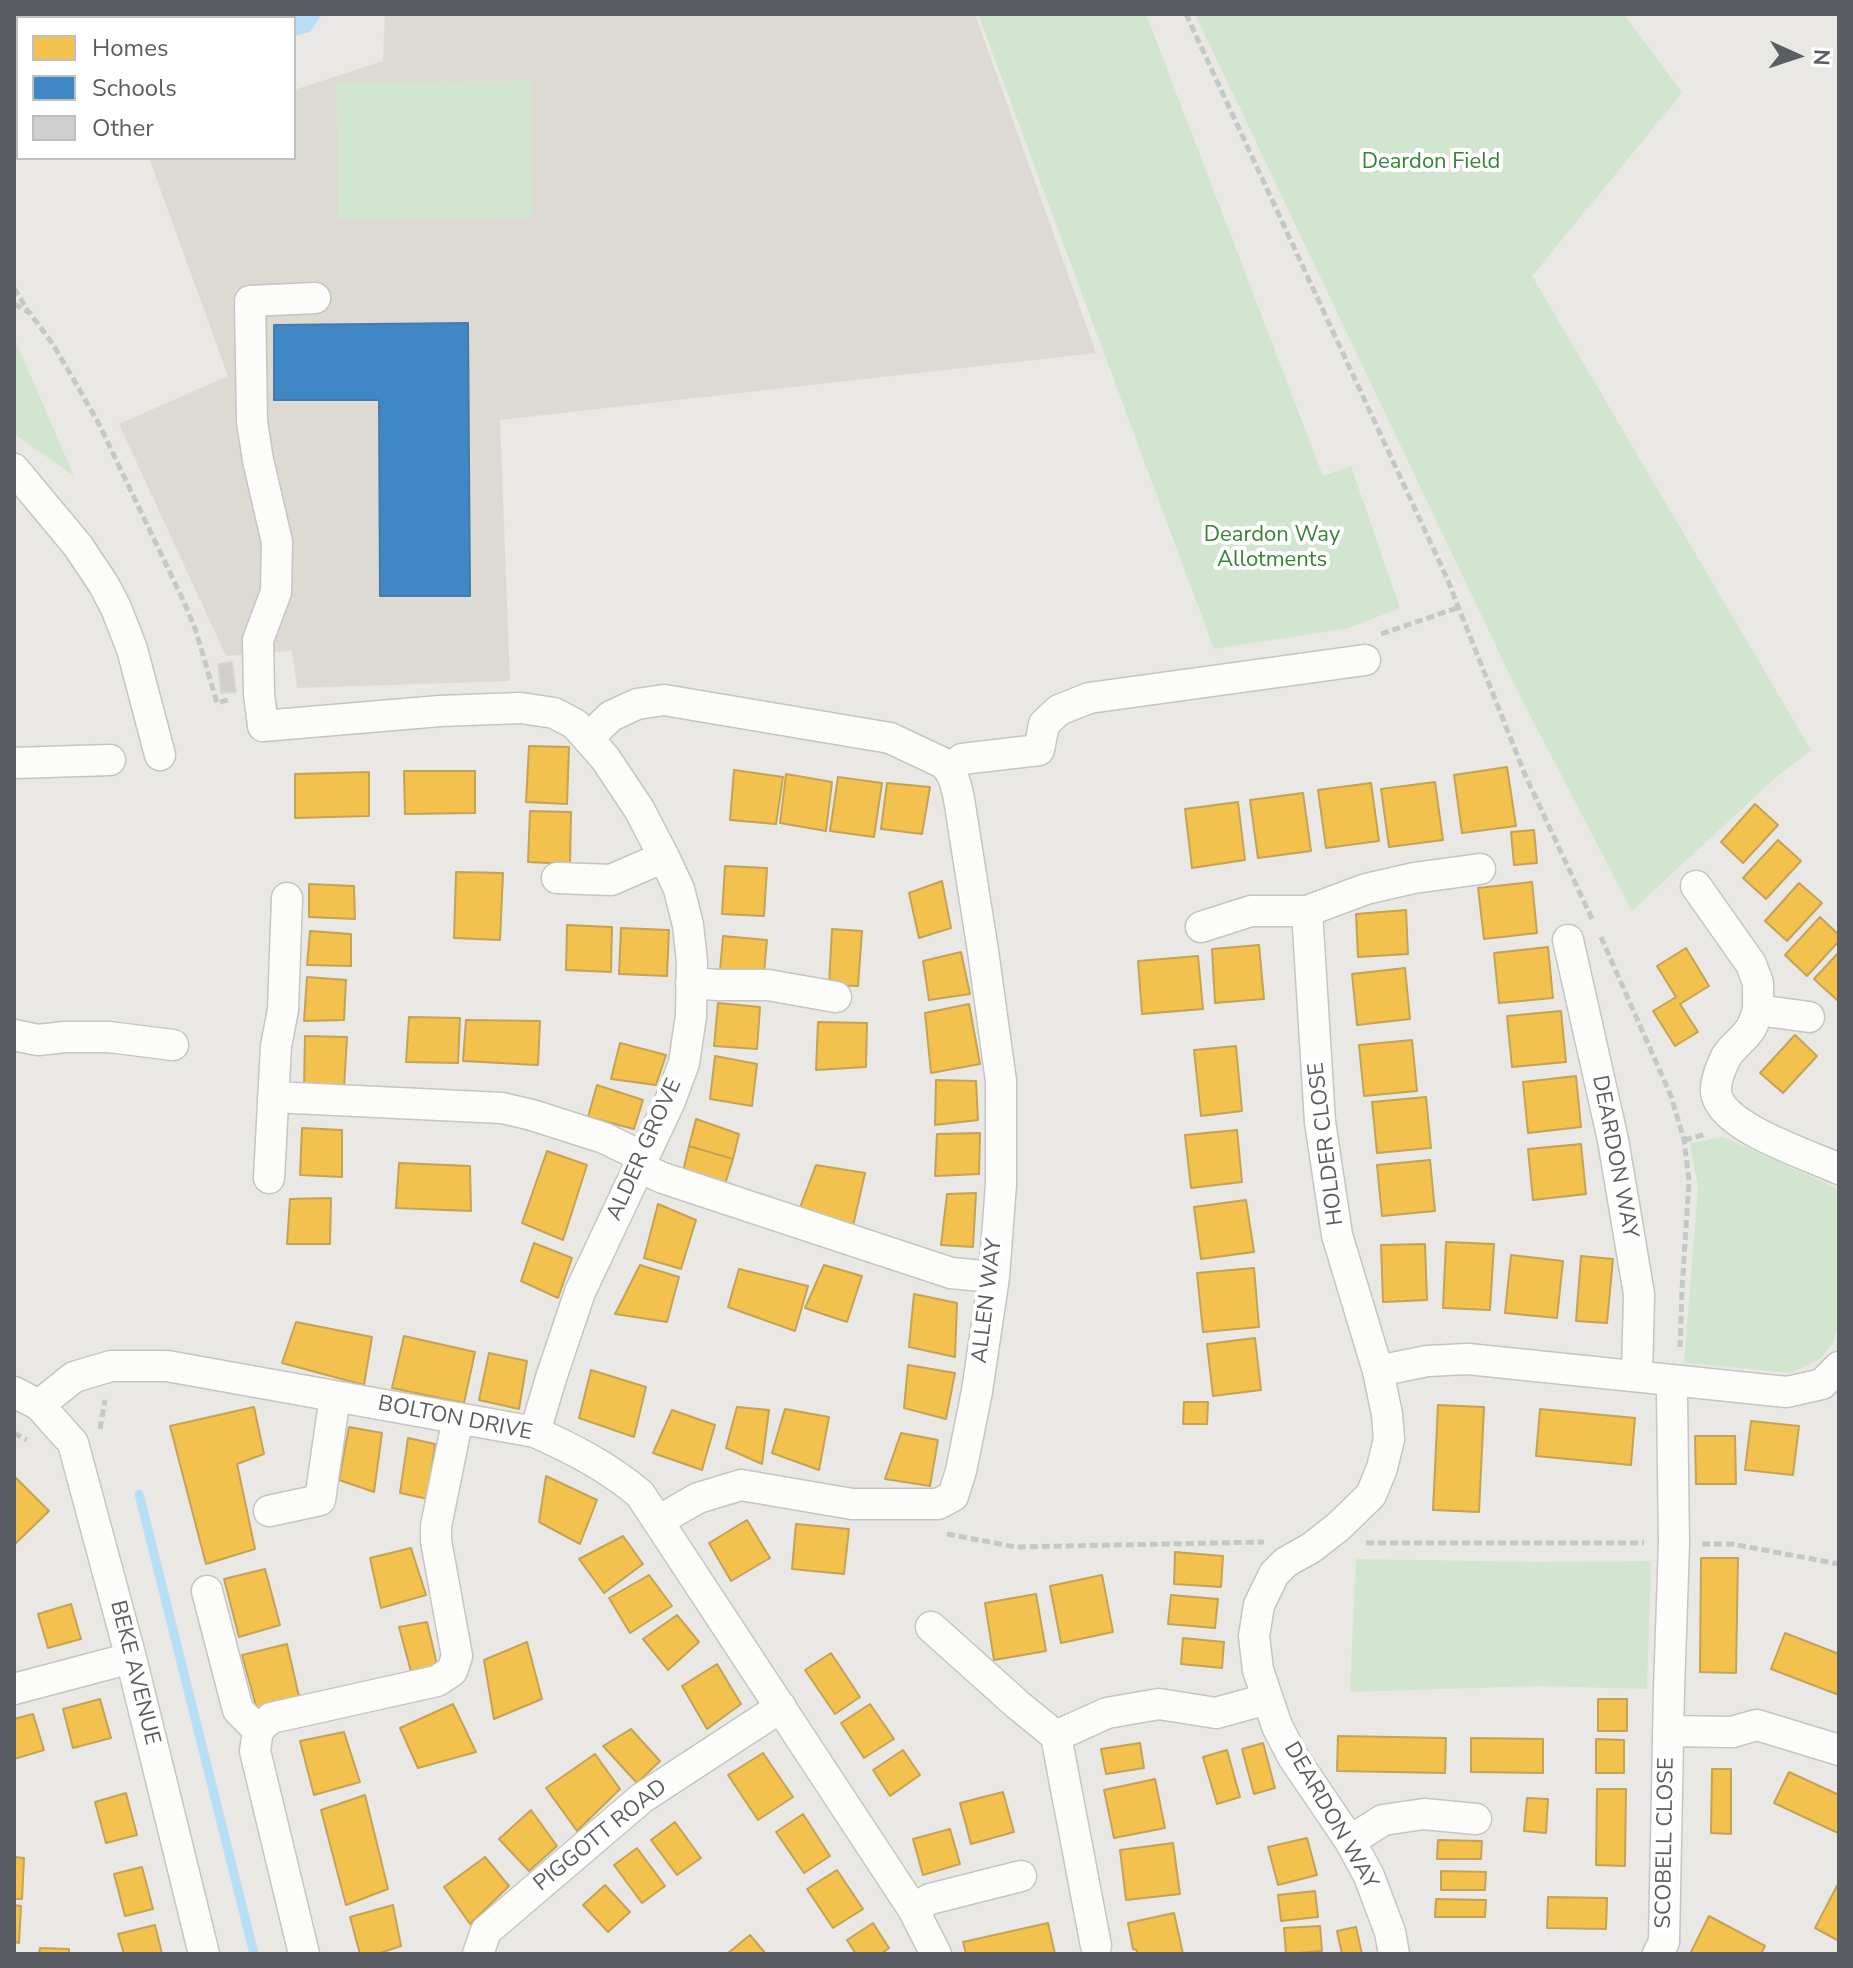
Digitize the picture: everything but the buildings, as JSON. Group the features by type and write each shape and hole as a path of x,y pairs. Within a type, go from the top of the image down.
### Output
{"street":[{"path":"259,694 258,640 276,592 277,542 252,422 250,301 315,298"},
{"path":"14,469 78,546 110,597 129,639 160,755"},
{"path":"588,738 611,716 637,704 664,700 890,738 933,757 950,769 962,759 1039,750 1044,724 1059,710 1089,698 1372,648"},
{"name":"ALDER GROVE","path":"259,694 263,726 440,711 521,708 554,713 575,724 605,758 639,809 679,889 688,925 692,962 691,1016 684,1063 670,1101 580,1292 535,1432"},
{"path":"14,763 110,760"},
{"name":"ALLEN WAY","path":"658,1521 698,1498 741,1485 852,1504 938,1504 953,1496 977,1391 994,1277 1001,1184 1001,1081 959,799 950,769"},
{"path":"557,878 611,880 664,857"},
{"path":"1201,927 1251,911 1307,911 1366,889 1414,878 1480,869"},
{"path":"1696,886 1751,964 1758,983 1758,1010 1751,1028 1725,1058 1718,1078 1716,1093 1720,1101 1733,1119 1839,1169"},
{"path":"269,1178 276,1046 283,1010 287,898"},
{"name":"HOLDER CLOSE","path":"1307,911 1320,1122 1337,1235 1378,1371"},
{"name":"DEARDON WAY","path":"1568,940 1613,1140 1639,1294 1637,1376"},
{"path":"691,983 768,985 836,997"},
{"path":"1758,1010 1809,1017"},
{"path":"14,1035 38,1040 109,1037 173,1045"},
{"path":"273,1097 502,1108 604,1138 663,1178 951,1273 994,1277"},
{"path":"1378,1371 1427,1361 1468,1359 1787,1392 1822,1384 1839,1367"},
{"name":"BOLTON DRIVE","path":"27,1399 74,1377 111,1366 167,1366 535,1432 583,1454 640,1494 913,1909 936,1954"},
{"name":"DEARDON WAY","path":"1378,1371 1389,1439 1371,1495 1338,1527 1286,1562 1274,1574 1259,1605 1254,1636 1258,1670 1267,1699 1293,1757 1350,1841 1369,1876 1390,1932 1394,1954"},
{"name":"SCOBELL CLOSE","path":"1658,1954 1664,1942 1674,1543 1674,1380"},
{"path":"269,1511 320,1500 335,1396"},
{"name":"BEKE AVENUE","path":"27,1399 73,1443 131,1658 204,1954"},
{"path":"304,1954 255,1751 258,1730 271,1718 437,1681 452,1671 457,1656 436,1526 458,1418"},
{"path":"207,1591 238,1710 258,1730"},
{"path":"931,1627 1056,1736 1096,1946"},
{"path":"14,1689 131,1658"},
{"path":"1056,1736 1107,1713 1159,1704 1216,1713 1267,1699"},
{"name":"PIGGOTT ROAD","path":"478,1954 486,1931 642,1798 781,1707"},
{"name":"SCOBELL CLOSE","path":"1668,1731 1732,1732 1757,1725 1839,1750"},
{"path":"1350,1841 1383,1820 1424,1814 1476,1819"},
{"path":"913,1909 930,1899 1021,1876"}],"path":[{"path":"1186,14 1446,576 1457,608 1372,648"},
{"path":"14,288 52,343 99,424 196,631 217,703 259,694"},
{"path":"14,304 30,313"},
{"path":"99,1435 103,1400 118,1398"},
{"path":"1338,1527 1364,1543 1732,1544 1839,1564"},
{"path":"945,1533 1016,1547 1265,1542"}],"shaded area":[{"path":"385,14 975,14 1096,353 500,420 510,681 297,688 292,651 226,656 119,424 228,376 150,160 296,160 296,89 383,61"}],"green space":[{"name":"Deardon Way Allotments","path":"978,14 1146,14 1323,476 1351,466 1400,608 1349,628 1214,649"},
{"name":"Deardon Field","path":"1195,14 1624,14 1682,93 1532,276 1811,750 1774,779 1632,911 1517,690"},
{"path":"531,81 532,218 338,219 337,82"},
{"path":"14,339 22,356 74,476 14,434"},
{"path":"1723,1137 1839,1191 1839,1322 1834,1342 1820,1359 1791,1373 1684,1363 1698,1188 1690,1143"},
{"path":"1356,1559 1651,1561 1647,1689 1538,1686 1350,1692"}],"water":[{"path":"322,14 310,32 296,36 296,16 116,16"}],"waterway":[{"path":"139,1494 254,1954"}]}
